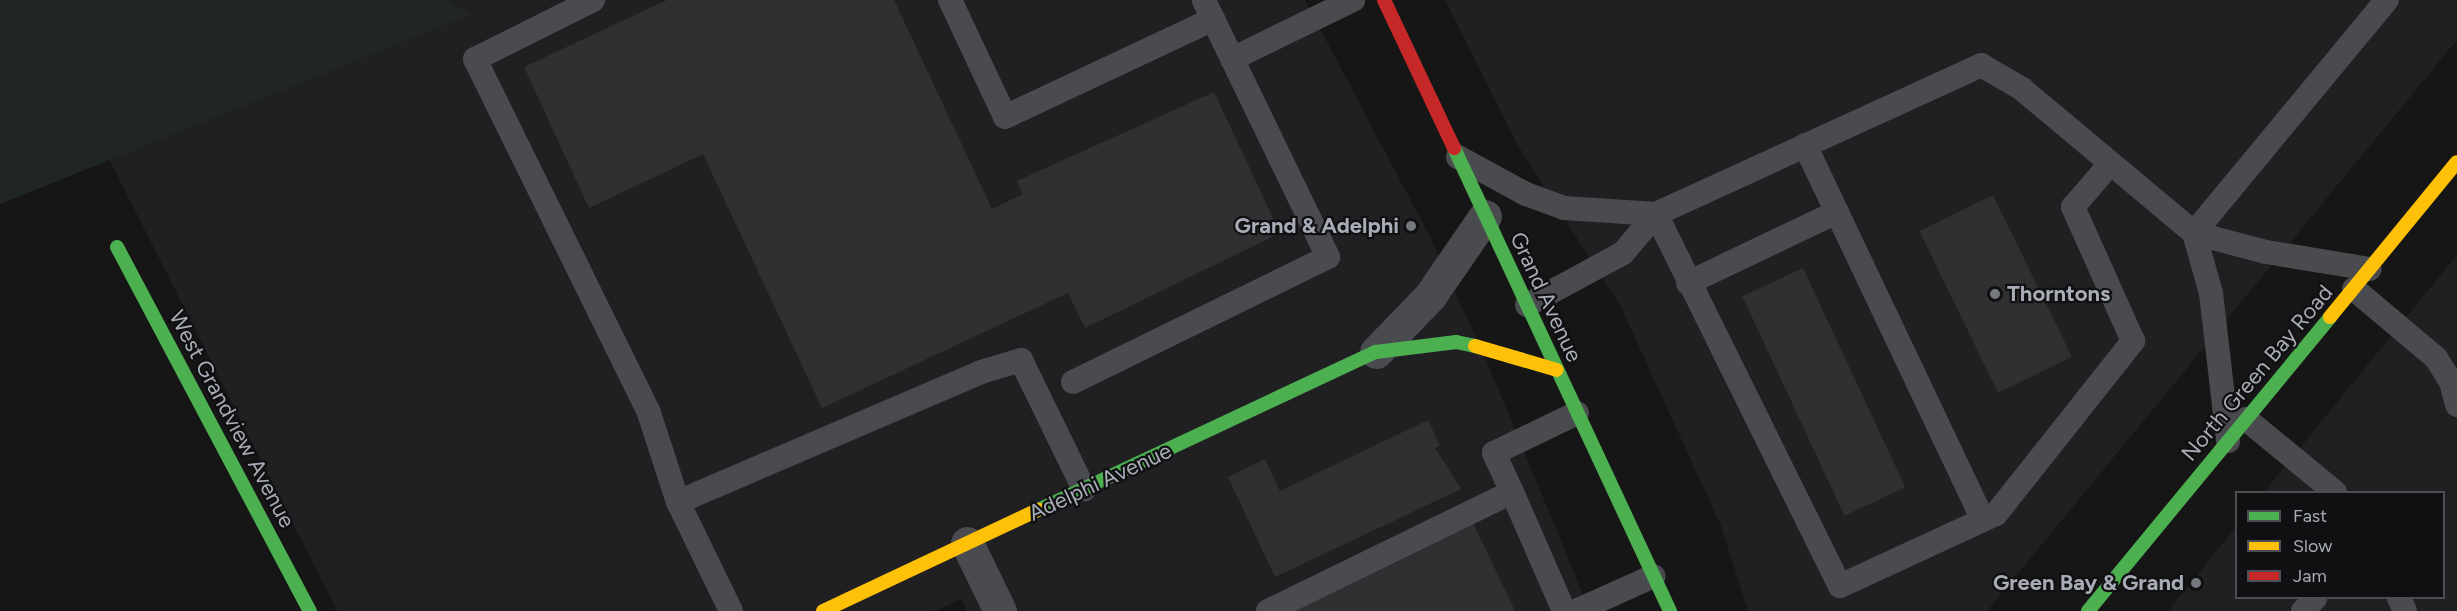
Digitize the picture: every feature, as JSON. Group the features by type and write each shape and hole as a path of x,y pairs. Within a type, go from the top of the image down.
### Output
{"main road":[{"name":"Grand Avenue","path":"1384,0 1670,611"},
{"name":"North Green Bay Road","path":"2098,606 2228,441 2457,162"},
{"name":"West Grandview Avenue","path":"117,247 310,611"},
{"name":"Adelphi Avenue","path":"823,611 1376,352 1456,342 1500,351 1557,370"}],"street":[{"name":"Adelphi Avenue","path":"1376,352 1430,296 1485,216"},
{"path":"967,543 1000,611"}],"lane":[{"path":"593,0 475,59 649,413 678,502 731,611"},
{"path":"950,0 1005,117 1209,10 1328,257 1073,382"},
{"path":"1232,59 1353,0"},
{"path":"2194,233 2387,0"},
{"path":"1527,305 1623,253 1656,214 1981,64 2022,89 2194,233 2266,252 2370,269"},
{"path":"1805,145 1983,520"},
{"path":"1458,157 1526,194 1564,208 1656,214"},
{"path":"1656,214 1688,284 1840,585 1996,514 2133,341 2073,207 2110,164"},
{"path":"1688,284 1837,212"},
{"path":"2194,233 2211,293 2228,441"},
{"path":"2354,289 2436,358 2451,382 2457,405"},
{"path":"678,502 858,422 1021,360 1084,489"},
{"path":"1564,611 1494,453 1577,413"},
{"path":"2246,420 2334,491"},
{"path":"1268,611 1512,492"},
{"path":"1576,611 1654,576"},
{"path":"2303,611 2313,599"}],"shaded area":[{"path":"0,0 448,0 470,15 0,204"},
{"path":"402,0 1305,0 1431,239 1484,355 1590,611 967,611 961,599 935,611 337,611 103,147"},
{"path":"1445,0 2457,0 2457,40 1987,611 1748,611 1721,526 1621,307 1517,144"},
{"path":"2457,255 2457,611 2168,611 2235,528 2235,599 2445,599 2445,491 2265,491"}],"building":[{"path":"667,0 894,0 992,209 1023,194 1017,181 1214,92 1280,233 1085,328 1068,293 822,408 703,154 589,208 524,67"},
{"name":"Thorntons","path":"1993,195 2072,357 1998,393 1919,231"},
{"path":"1803,268 1905,487 1845,516 1742,296"},
{"path":"1428,420 1440,446 1435,448 1461,489 1275,577 1228,477 1265,459 1280,491"},
{"path":"1473,523 1515,611 1286,611"}],"traffic: fast":[{"path":"1454,148 1670,611"},
{"path":"117,247 310,611"},
{"path":"2088,611 2330,317"},
{"path":"1038,510 1376,352 1456,342 1475,346"}],"traffic: slow":[{"path":"2330,317 2457,162"},
{"path":"1475,346 1557,370"},
{"path":"823,611 1038,510"}],"traffic: jam":[{"path":"1384,0 1454,148"}],"place":[{"name":"Grand & Adelphi","path":"1411,226"},
{"name":"Thorntons","path":"1995,294"},
{"name":"Green Bay & Grand","path":"2196,583"}]}
